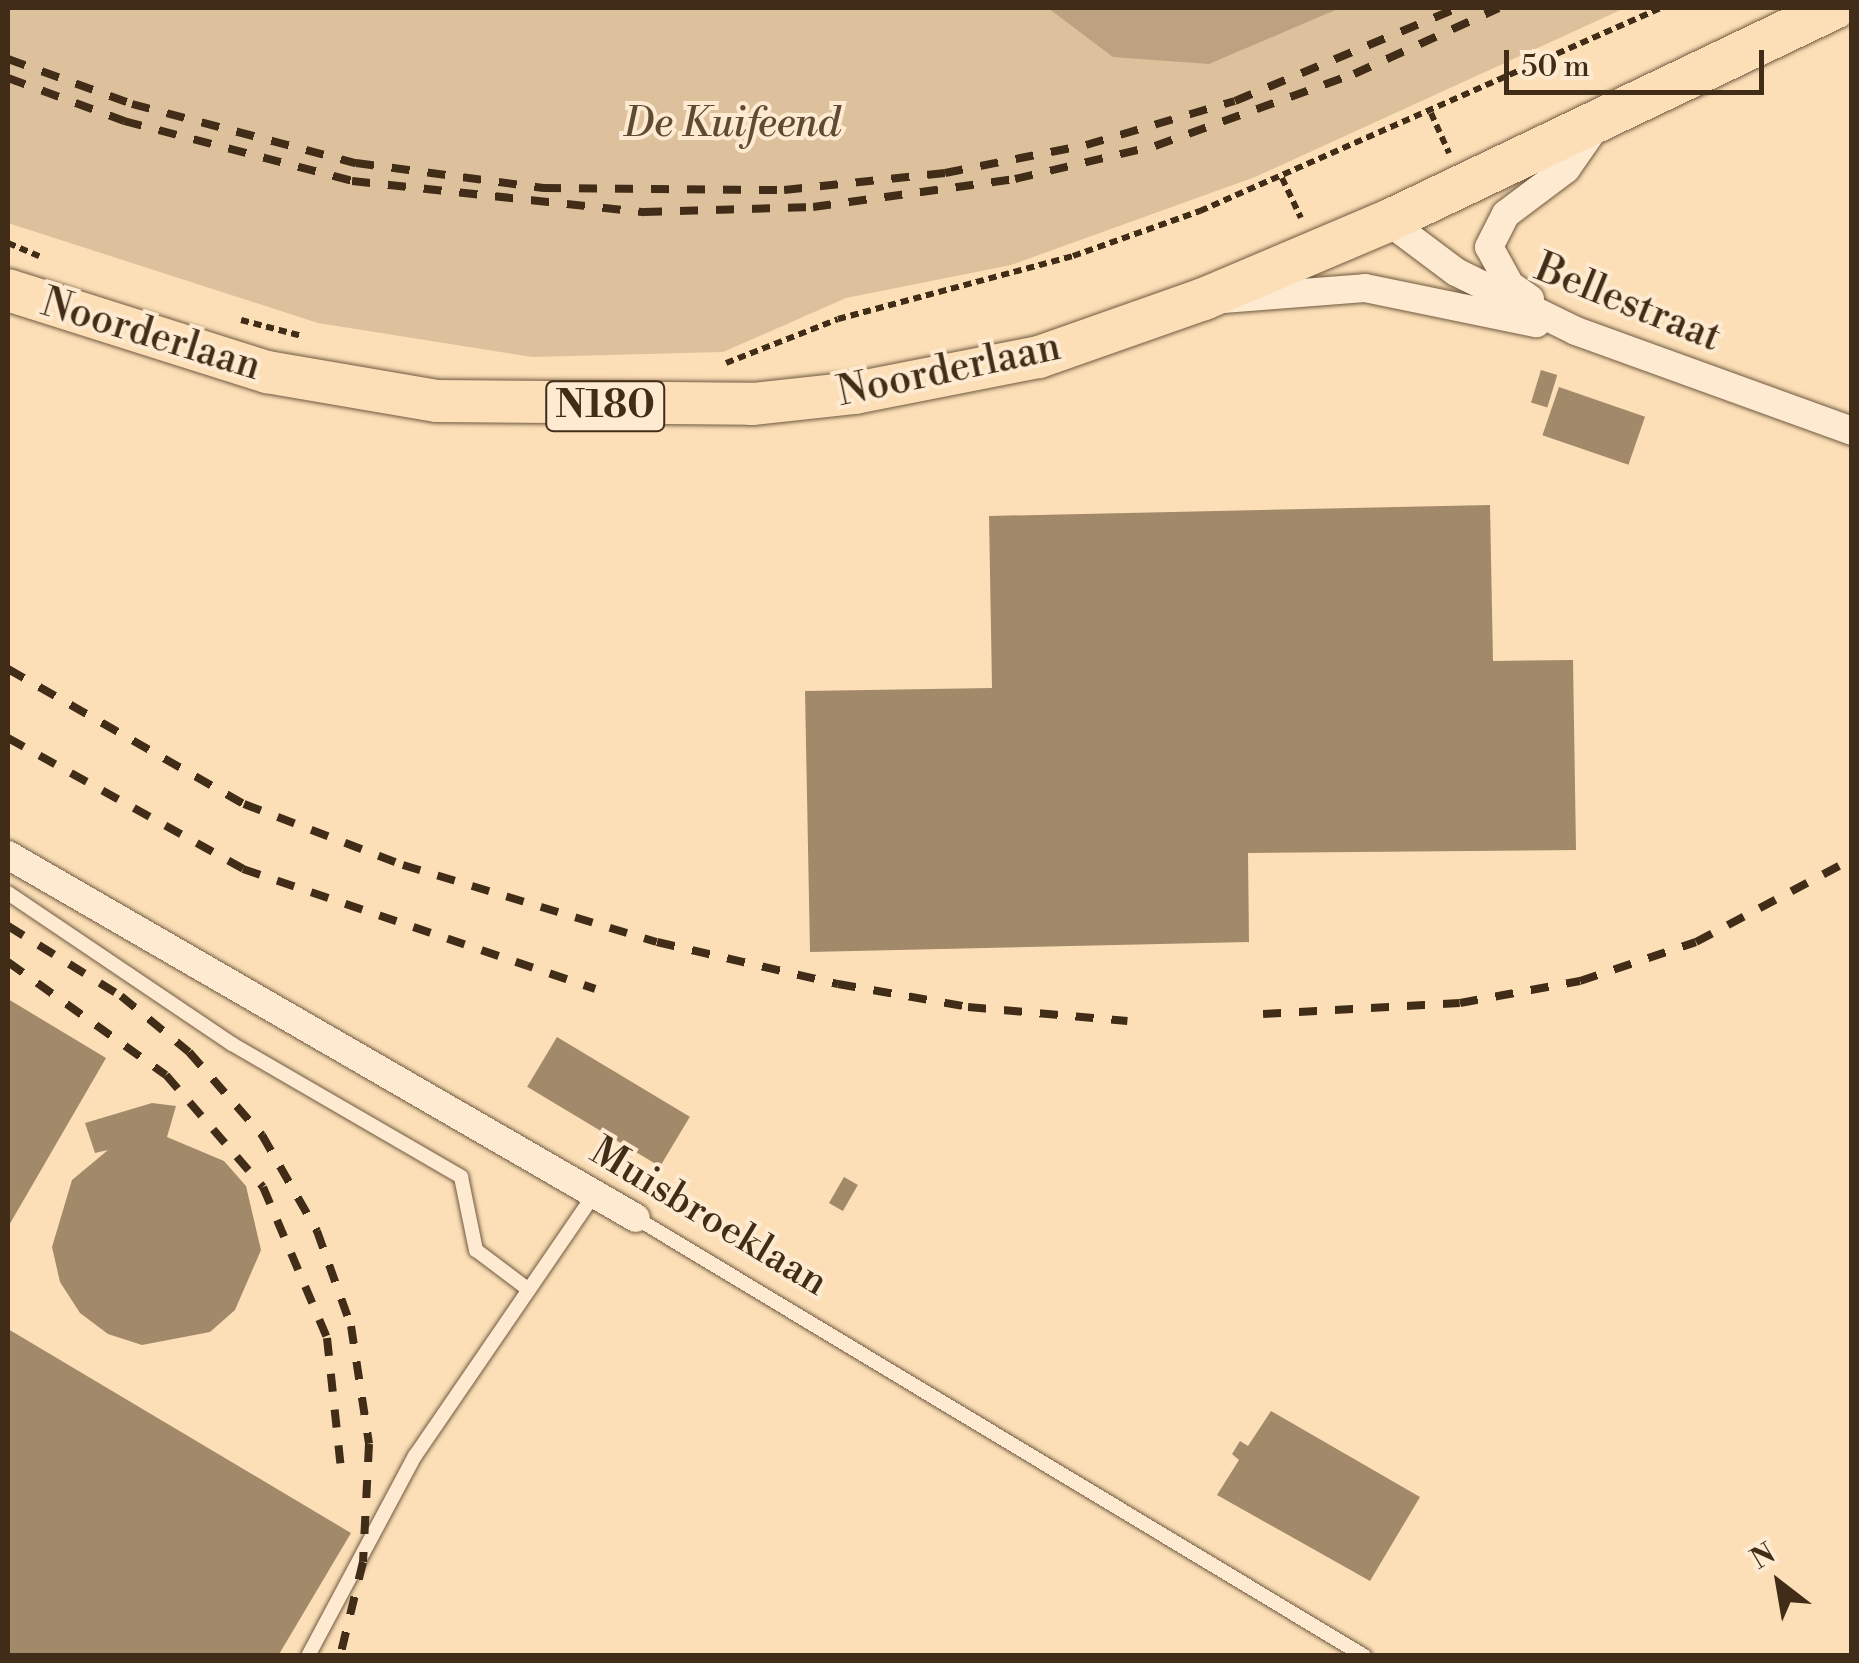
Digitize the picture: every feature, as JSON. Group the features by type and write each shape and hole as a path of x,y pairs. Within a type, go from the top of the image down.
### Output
{"main road":[{"name":"Noorderlaan","path":"8,290 267,372 437,401 537,407 752,404 854,393 1038,358 1204,298 1388,222 1834,8"}],"street":[{"path":"1576,331 1510,285 1489,247 1506,214 1566,169 1600,121"},
{"name":"Bellestraat","path":"1388,222 1456,272 1576,331 1852,432"},
{"path":"1204,298 1365,288 1576,331"},
{"name":"Muisbroeklaan","path":"8,855 636,1218"}],"lane":[{"path":"8,894 232,1044 461,1177 476,1250 529,1290"},
{"path":"308,1656 415,1456 594,1194"},
{"name":"Muisbroeklaan","path":"636,1218 1364,1656"}],"path":[{"path":"711,366 752,358 838,319 1073,256 1200,211 1661,8"},
{"path":"8,243 60,265"},
{"path":"230,317 323,340"}],"green space":[{"name":"De Kuifeend","path":"8,8 1625,8 1255,177 1011,265 846,298 723,352 532,357 318,323 8,223"}],"shaded area":[{"path":"1048,8 1340,8 1209,64 1113,57"}],"building":[{"path":"1541,370 1557,375 1547,407 1531,403"},
{"path":"1559,387 1645,417 1628,465 1542,435"},
{"path":"1490,505 1493,661 1573,660 1576,850 1248,853 1249,942 810,952 805,691 992,688 989,516"},
{"path":"8,999 106,1058 8,1227"},
{"path":"557,1037 690,1117 660,1167 527,1087"},
{"path":"152,1103 176,1106 167,1137 224,1161 246,1186 261,1250 235,1310 210,1332 142,1345 108,1334 80,1313 60,1282 52,1247 72,1180 108,1150 95,1153 85,1123"},
{"path":"844,1177 858,1185 843,1211 829,1203"},
{"path":"8,1329 351,1533 278,1656 8,1656"},
{"path":"1271,1411 1420,1497 1370,1581 1217,1495 1239,1460 1232,1454 1240,1441 1248,1446"}],"railway":[{"path":"8,59 132,104 356,163 543,188 784,190 945,173 1086,145 1235,101 1457,8"},
{"path":"8,78 124,121 352,181 644,212 813,207 1015,179 1155,146 1354,74 1499,8"},
{"path":"8,669 244,804 403,865 657,942 838,984 968,1007 1127,1021"},
{"path":"8,738 243,869 595,989"},
{"path":"1263,1014 1460,1003 1580,981 1696,942 1852,859"},
{"path":"8,926 121,996 189,1052 262,1135 317,1231 351,1326 369,1444 363,1562 340,1656"},
{"path":"8,962 166,1075 263,1187 327,1338 342,1479"}]}
